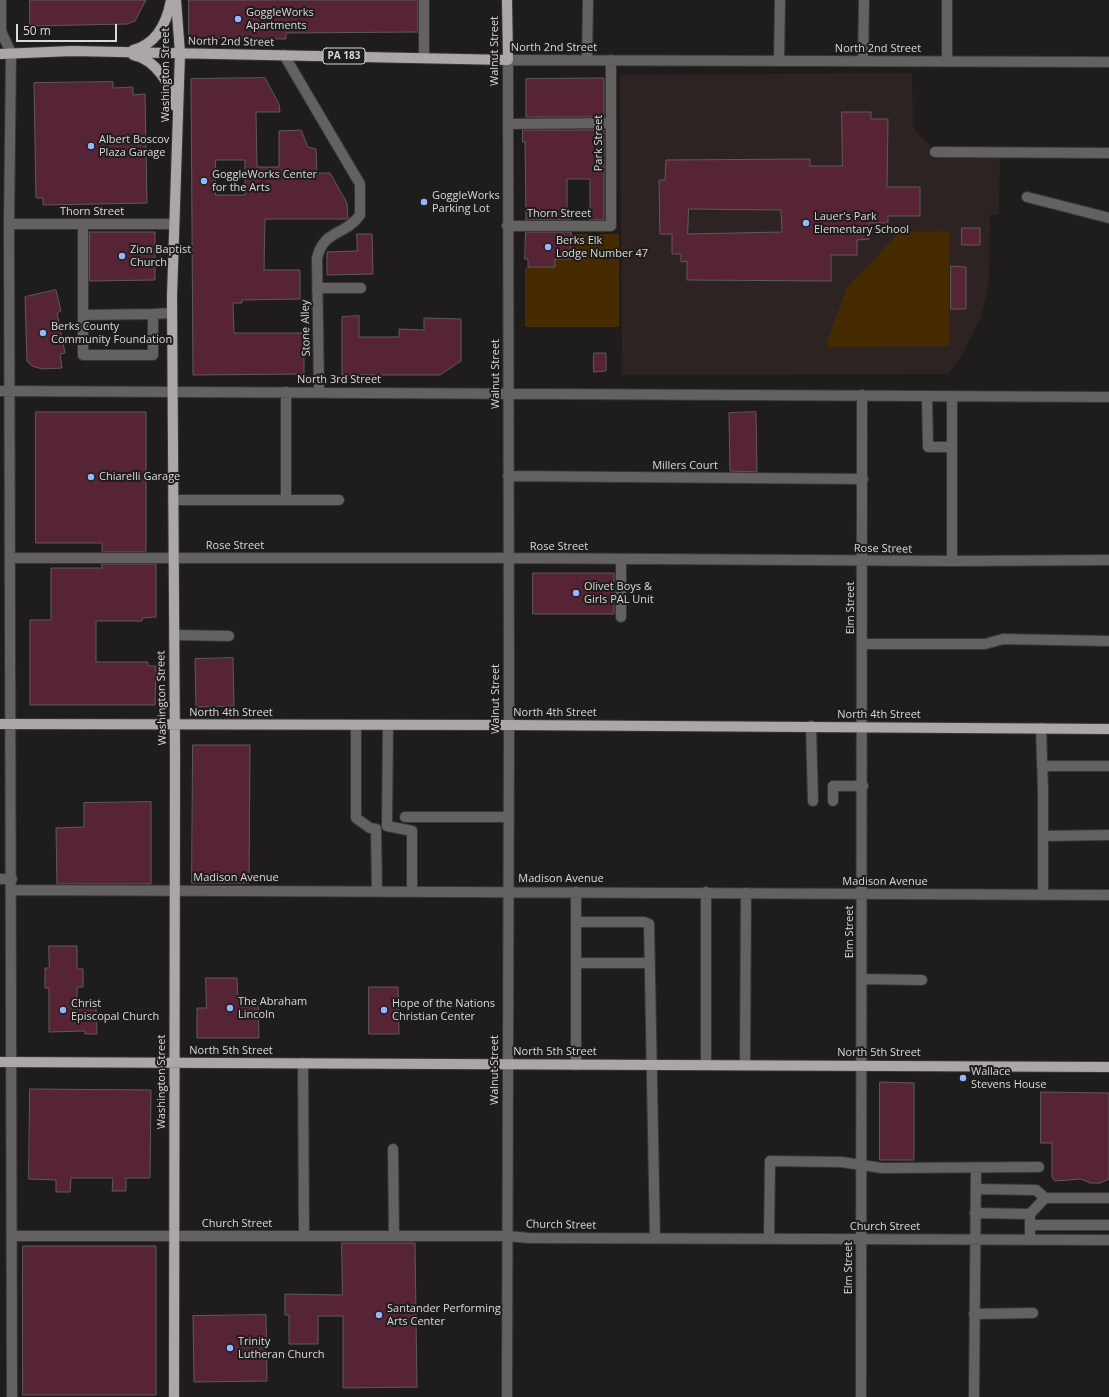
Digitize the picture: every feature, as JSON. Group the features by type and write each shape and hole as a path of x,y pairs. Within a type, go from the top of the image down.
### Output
{"main road":[{"path":"124,53 139,49 151,42 165,21 171,0"},
{"name":"Washington Street","path":"174,1397 175,890 172,313 180,53 176,0"},
{"name":"Walnut Street","path":"507,0 508,60"},
{"name":"North 2nd Street","path":"0,54 72,51 508,60"},
{"path":"124,53 137,55 148,61 169,84 174,98 178,129"},
{"name":"North 4th Street","path":"0,724 1109,728"},
{"name":"North 5th Street","path":"0,1062 1109,1067"}],"street":[{"path":"1,0 1,31 10,53 9,224 4,239 5,391 10,558 12,878 12,1397"},
{"path":"424,0 424,58"},
{"path":"588,0 588,60"},
{"path":"779,61 780,0"},
{"path":"863,61 864,0"},
{"path":"947,0 947,61"},
{"name":"Stone Alley","path":"284,55 360,184 360,215 352,225 324,241 319,249 317,258 319,391"},
{"name":"North 2nd Street","path":"508,60 1109,62"},
{"name":"Walnut Street","path":"507,1397 509,725 508,60"},
{"name":"Park Street","path":"611,60 611,226"},
{"path":"508,124 611,123"},
{"path":"935,152 1109,153"},
{"path":"1027,197 1109,218"},
{"name":"Thorn Street","path":"9,224 174,224"},
{"path":"83,224 83,355 152,355 153,314"},
{"name":"Thorn Street","path":"508,226 611,226"},
{"path":"318,288 361,288"},
{"path":"83,315 172,313"},
{"name":"North 3rd Street","path":"5,391 319,391 1109,397"},
{"path":"286,392 286,500"},
{"name":"Elm Street","path":"861,1397 863,786 862,395"},
{"path":"927,396 928,447 952,447"},
{"path":"952,396 952,561"},
{"name":"Millers Court","path":"508,476 863,479"},
{"path":"173,500 339,500"},
{"name":"Rose Street","path":"10,558 508,558 952,561 1109,560"},
{"path":"621,559 621,617"},
{"path":"174,635 229,636"},
{"path":"863,644 984,644 1003,639 1109,641"},
{"path":"356,725 356,818 370,828 376,829 387,826 412,831 412,891"},
{"path":"387,826 388,725"},
{"path":"811,726 813,801"},
{"path":"1041,728 1044,895"},
{"path":"1042,766 1109,766"},
{"path":"833,801 833,786 863,786"},
{"path":"405,817 508,817"},
{"path":"376,829 377,891"},
{"path":"1043,836 1109,835"},
{"path":"0,879 12,878"},
{"name":"Madison Avenue","path":"12,890 508,891 1109,895"},
{"path":"576,892 576,1065"},
{"path":"706,892 706,1065"},
{"path":"745,1065 746,893"},
{"path":"577,922 644,922 649,924 650,1042 652,1065 655,1238"},
{"path":"577,963 650,963"},
{"path":"862,979 922,980"},
{"path":"303,1063 304,1236"},
{"path":"393,1149 394,1236"},
{"path":"769,1239 770,1161 841,1162 882,1168 1039,1167"},
{"path":"974,1397 976,1168"},
{"path":"976,1189 1036,1190 1045,1198 1109,1198"},
{"path":"1030,1240 1030,1214 1045,1198"},
{"path":"975,1213 1030,1214"},
{"path":"1030,1225 1109,1225"},
{"name":"Church Street","path":"12,1236 507,1236 529,1238 1109,1240"},
{"path":"974,1314 1033,1313"}],"shaded area":[{"name":"Lauer's Park Elementary School","path":"912,73 913,125 918,134 930,144 931,154 1000,155 999,214 990,215 989,276 986,298 980,319 961,357 948,374 622,375 620,75"},
{"path":"949,231 949,346 828,347 827,341 847,288 900,232"},
{"path":"571,234 619,234 619,327 525,327 525,267 554,267 555,259 571,259"}],"building":[{"path":"30,0 146,0 135,21 127,24 30,26"},
{"path":"189,0 418,0 418,32 286,33 286,39 189,38"},
{"path":"265,78 279,104 280,112 256,112 257,167 279,167 279,131 301,130 308,147 316,149 317,173 330,173 347,203 348,219 265,219 264,270 300,270 300,299 242,300 242,303 233,303 234,333 304,333 304,374 193,375 191,79","holes":["216,160 245,160 245,195 216,195"]},
{"path":"604,78 604,117 526,117 526,79"},
{"name":"Albert Boscov Plaza Garage","path":"113,82 113,88 133,87 133,95 145,94 147,203 43,205 43,198 36,198 34,83"},
{"path":"842,112 871,112 871,119 888,119 887,187 920,187 920,216 888,216 888,223 869,223 869,239 857,240 857,255 831,255 831,281 687,280 687,261 681,262 681,254 672,254 672,234 660,234 659,180 665,180 666,160 810,159 810,166 842,166","holes":["689,209 781,210 782,232 688,234"]},
{"path":"523,130 604,130 604,220 590,220 590,179 567,179 567,210 571,210 571,220 526,220 525,142 523,142"},
{"path":"962,228 980,228 980,245 962,245"},
{"name":"Zion Baptist Church","path":"90,232 155,232 155,280 90,281"},
{"name":"Berks Elk Lodge Number 47","path":"526,232 571,232 571,259 555,259 555,267 528,267 528,259 525,259"},
{"path":"357,234 372,234 373,274 327,275 327,252 357,251"},
{"path":"951,266 966,267 966,309 951,309"},
{"name":"Berks County Community Foundation","path":"56,290 61,311 57,313 65,353 60,354 62,368 42,369 32,366 27,361 25,297"},
{"path":"359,316 359,337 399,337 399,329 424,330 424,318 461,319 461,361 440,375 342,375 342,317"},
{"path":"594,353 606,353 606,371 594,372"},
{"name":"Chiarelli Garage","path":"36,412 146,412 146,552 102,552 102,543 36,543"},
{"path":"756,412 757,472 730,471 729,413"},
{"path":"102,564 156,564 156,617 142,618 142,621 96,621 96,662 148,662 148,666 156,666 155,705 30,705 30,620 51,620 51,568 102,568"},
{"name":"Olivet Boys & Girls PAL Unit","path":"533,573 614,573 614,614 533,614"},
{"path":"233,658 234,706 196,707 195,659"},
{"path":"193,745 250,745 249,883 192,883"},
{"path":"151,802 151,884 57,884 56,828 84,827 84,803"},
{"name":"Christ Episcopal Church","path":"49,946 77,946 77,969 83,969 83,987 77,987 77,1008 96,1007 97,1034 85,1034 85,1031 49,1032 49,988 45,988 45,968 49,968"},
{"name":"The Abraham Lincoln","path":"206,978 237,978 238,1000 258,1000 259,1038 197,1038 197,1008 206,1008"},
{"name":"Hope of the Nations Christian Center","path":"369,987 398,987 399,1034 369,1034"},
{"path":"880,1082 914,1083 914,1160 880,1160"},
{"path":"30,1089 151,1090 150,1178 126,1178 126,1191 112,1191 113,1178 71,1178 70,1192 56,1192 56,1180 29,1179"},
{"path":"1041,1092 1109,1093 1109,1179 1100,1183 1090,1183 1081,1179 1055,1181 1052,1177 1052,1143 1041,1143"},
{"name":"Santander Performing Arts Center","path":"342,1243 415,1243 417,1387 343,1388 343,1316 318,1316 318,1344 289,1344 289,1315 285,1315 285,1294 342,1295"},
{"path":"23,1246 156,1246 156,1395 23,1395"},
{"name":"Trinity Lutheran Church","path":"266,1315 267,1381 194,1382 193,1316"}],"place":[{"name":"GoggleWorks Apartments","path":"238,19"},
{"name":"Albert Boscov Plaza Garage","path":"91,146"},
{"name":"GoggleWorks Center for the Arts","path":"204,181"},
{"name":"GoggleWorks Parking Lot","path":"424,202"},
{"name":"Lauer's Park Elementary School","path":"806,223"},
{"name":"Berks Elk Lodge Number 47","path":"548,247"},
{"name":"Zion Baptist Church","path":"122,256"},
{"name":"Berks County Community Foundation","path":"43,333"},
{"name":"Chiarelli Garage","path":"91,477"},
{"name":"Olivet Boys & Girls PAL Unit","path":"576,593"},
{"name":"The Abraham Lincoln","path":"230,1008"},
{"name":"Christ Episcopal Church","path":"63,1010"},
{"name":"Hope of the Nations Christian Center","path":"384,1010"},
{"name":"Wallace Stevens House","path":"963,1078"},
{"name":"Santander Performing Arts Center","path":"379,1315"},
{"name":"Trinity Lutheran Church","path":"230,1348"}]}
